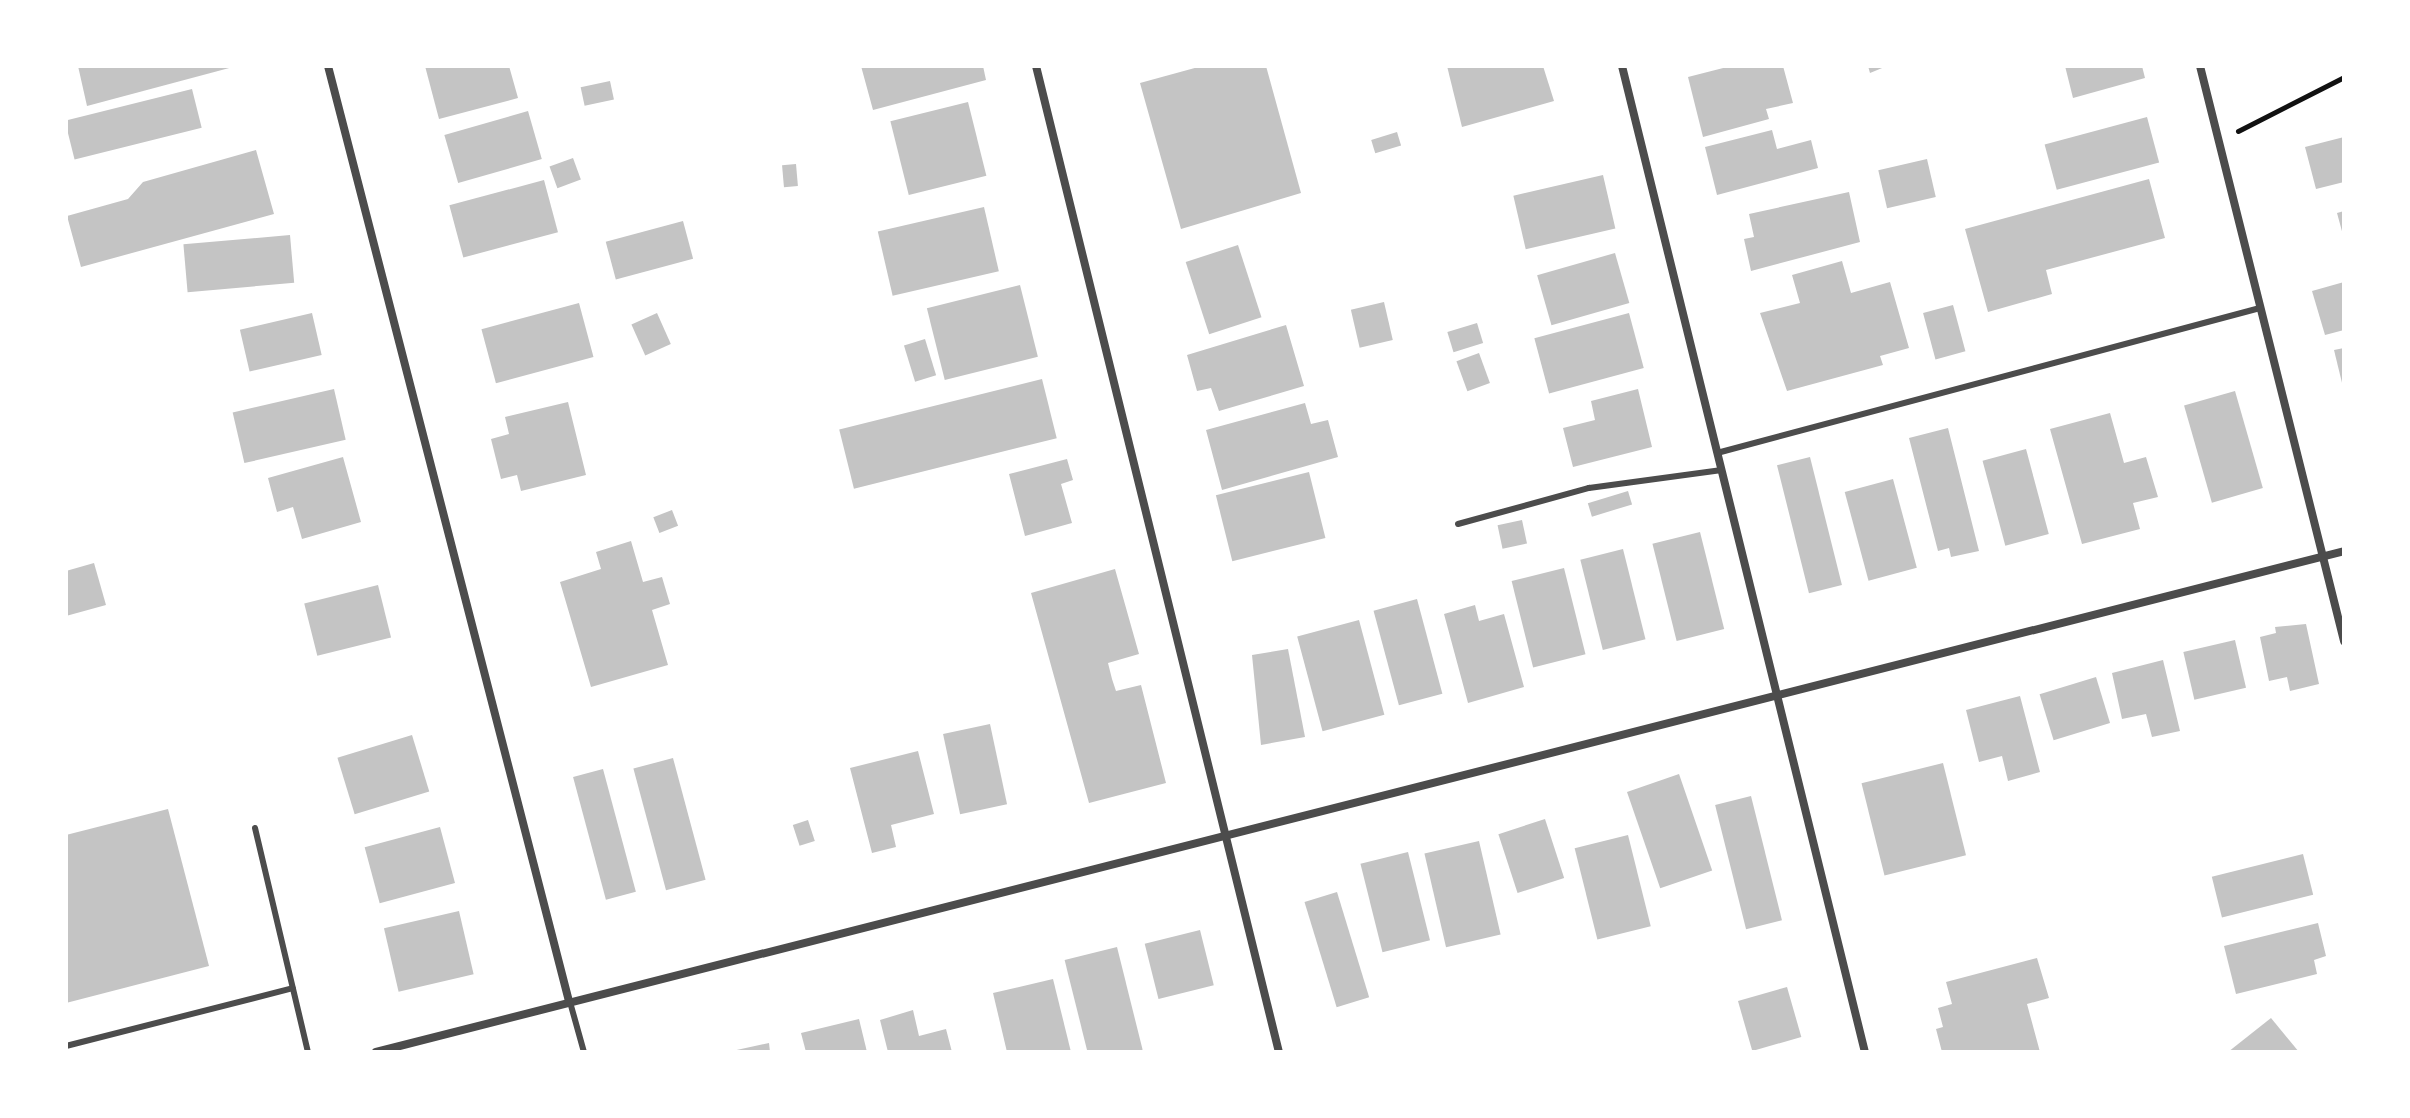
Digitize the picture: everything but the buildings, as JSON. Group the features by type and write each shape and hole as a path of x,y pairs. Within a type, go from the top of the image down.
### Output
{"street":[{"path":"328,66 569,1001"},
{"path":"1036,66 1279,1052"},
{"path":"1622,66 1865,1052"},
{"path":"2200,66 2344,641"},
{"path":"376,1052 2344,551"}],"lane":[{"path":"1717,453 2260,308"},
{"path":"1458,524 1589,488 1722,470"},
{"path":"255,828 308,1052"},
{"path":"66,1046 293,988"},
{"path":"569,1001 584,1052"}],"path":[{"path":"2217,135 2277,116 2344,77"}]}
